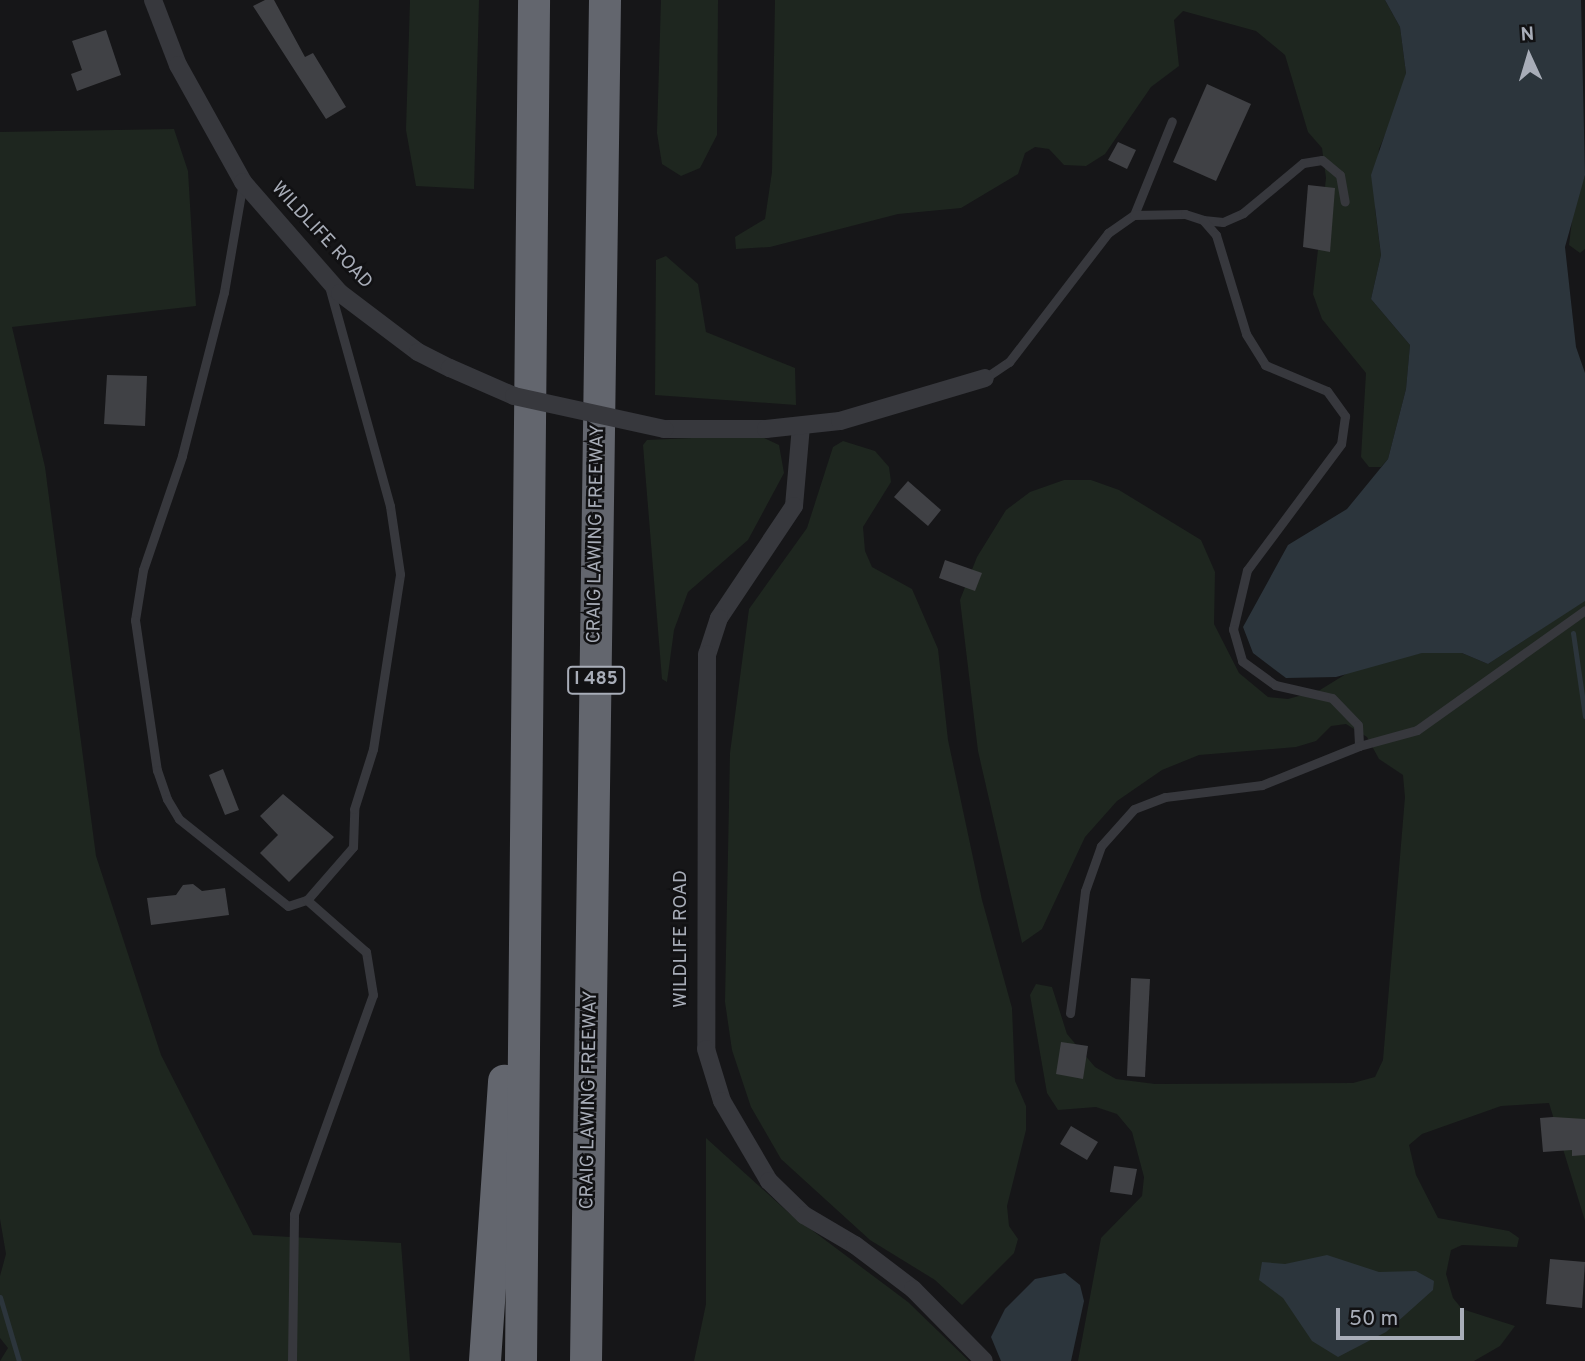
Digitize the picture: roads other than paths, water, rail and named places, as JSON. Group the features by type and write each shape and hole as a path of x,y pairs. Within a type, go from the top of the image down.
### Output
{"highway":[{"path":"521,1361 523,811 534,0"},
{"name":"CRAIG LAWING FREEWAY","path":"586,1361 605,0"},
{"path":"485,1361 523,811"}],"street":[{"name":"WILDLIFE ROAD","path":"153,0 178,65 243,183 327,278 418,352 450,368 526,399 664,429 801,426 875,414 985,378"},
{"name":"WILDLIFE ROAD","path":"801,426 794,506 719,618 707,654 705,1049 722,1101 769,1181 804,1215 855,1244 913,1289 984,1361"}],"lane":[{"path":"1134,215 1172,121"},
{"path":"985,378 1009,362 1108,233 1134,215 1163,212 1223,222 1243,213 1303,163 1322,160 1340,175 1345,202"},
{"path":"243,183 223,292 182,456 143,570 135,620 157,770 179,819 288,906 307,900 352,847 355,809 373,749 400,573 390,506 327,278"},
{"path":"1203,220 1216,235 1246,334 1265,365 1327,391 1345,416 1341,444 1247,570 1234,611 1236,645 1242,662 1275,685 1332,698 1358,725 1359,746"},
{"path":"1070,1013 1085,891 1101,846 1134,809 1165,797 1262,785 1359,746 1417,730 1585,610"},
{"path":"292,1361 294,1214 373,995 366,952 307,900"}],"waterway":[{"path":"1573,633 1585,716"},
{"path":"0,1297 19,1361"}]}
